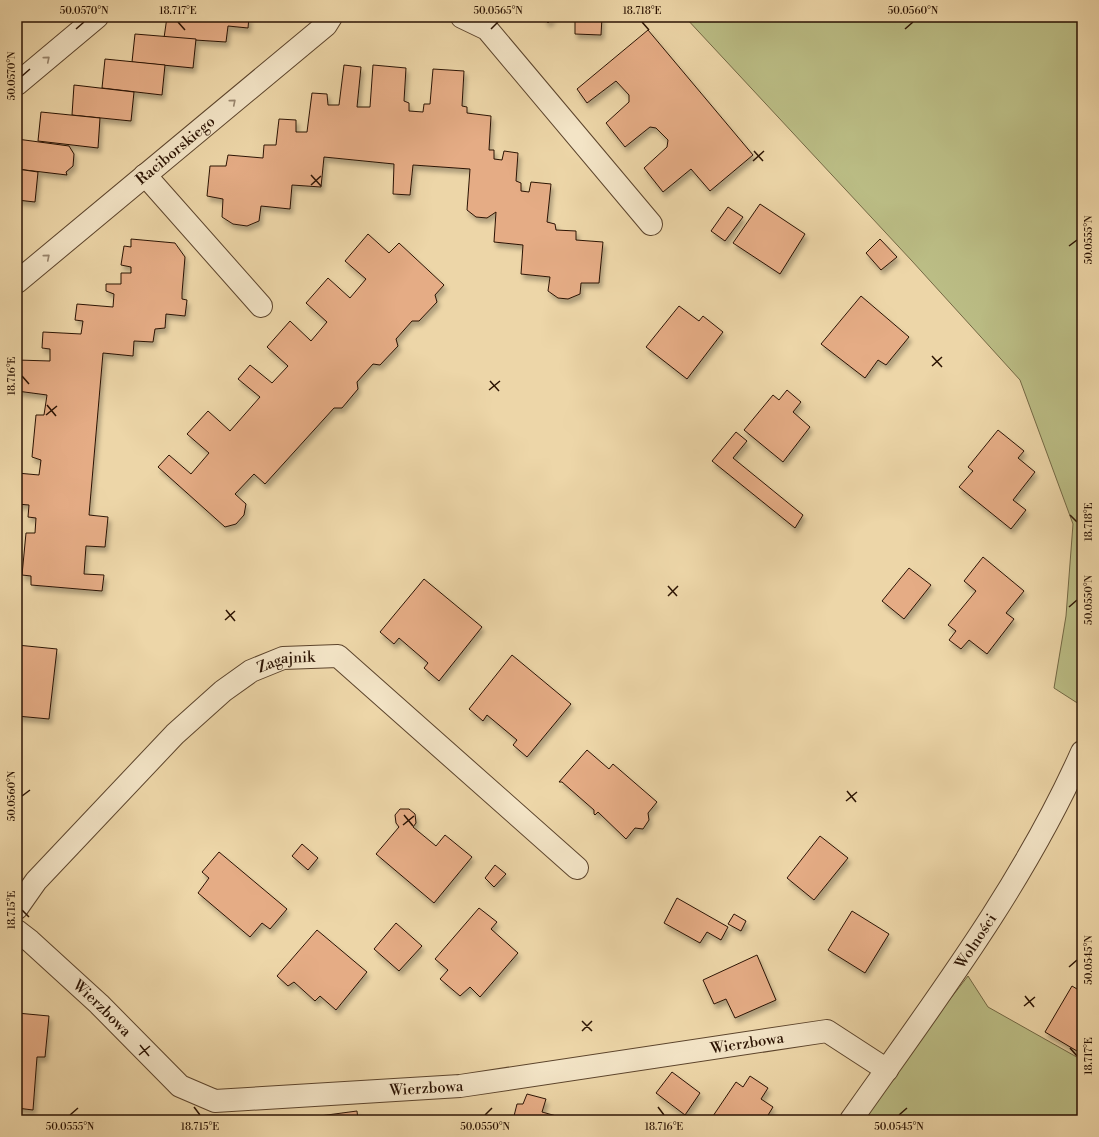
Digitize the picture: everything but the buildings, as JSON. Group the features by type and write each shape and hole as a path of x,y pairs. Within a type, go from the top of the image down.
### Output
{"street":[{"path":"17,84 97,17"},
{"name":"Raciborskiego","path":"17,282 326,25 330,17"},
{"path":"462,17 487,29 651,224"},
{"path":"145,175 261,306"},
{"name":"Zagajnik","path":"17,908 36,881 175,734 223,691 251,671 283,658 338,656 577,868"},
{"name":"Wolności","path":"851,1120 981,936 1080,765"},
{"name":"Wierzbowa","path":"17,931 100,1004 180,1086 215,1101 460,1086 827,1031 887,1070"}],"green space":[{"path":"685,17 1082,17 1082,706 1054,688 1066,616 1073,524 1020,380 912,261"},
{"path":"968,976 988,1007 1082,1060 1082,1120 856,1120"}]}
